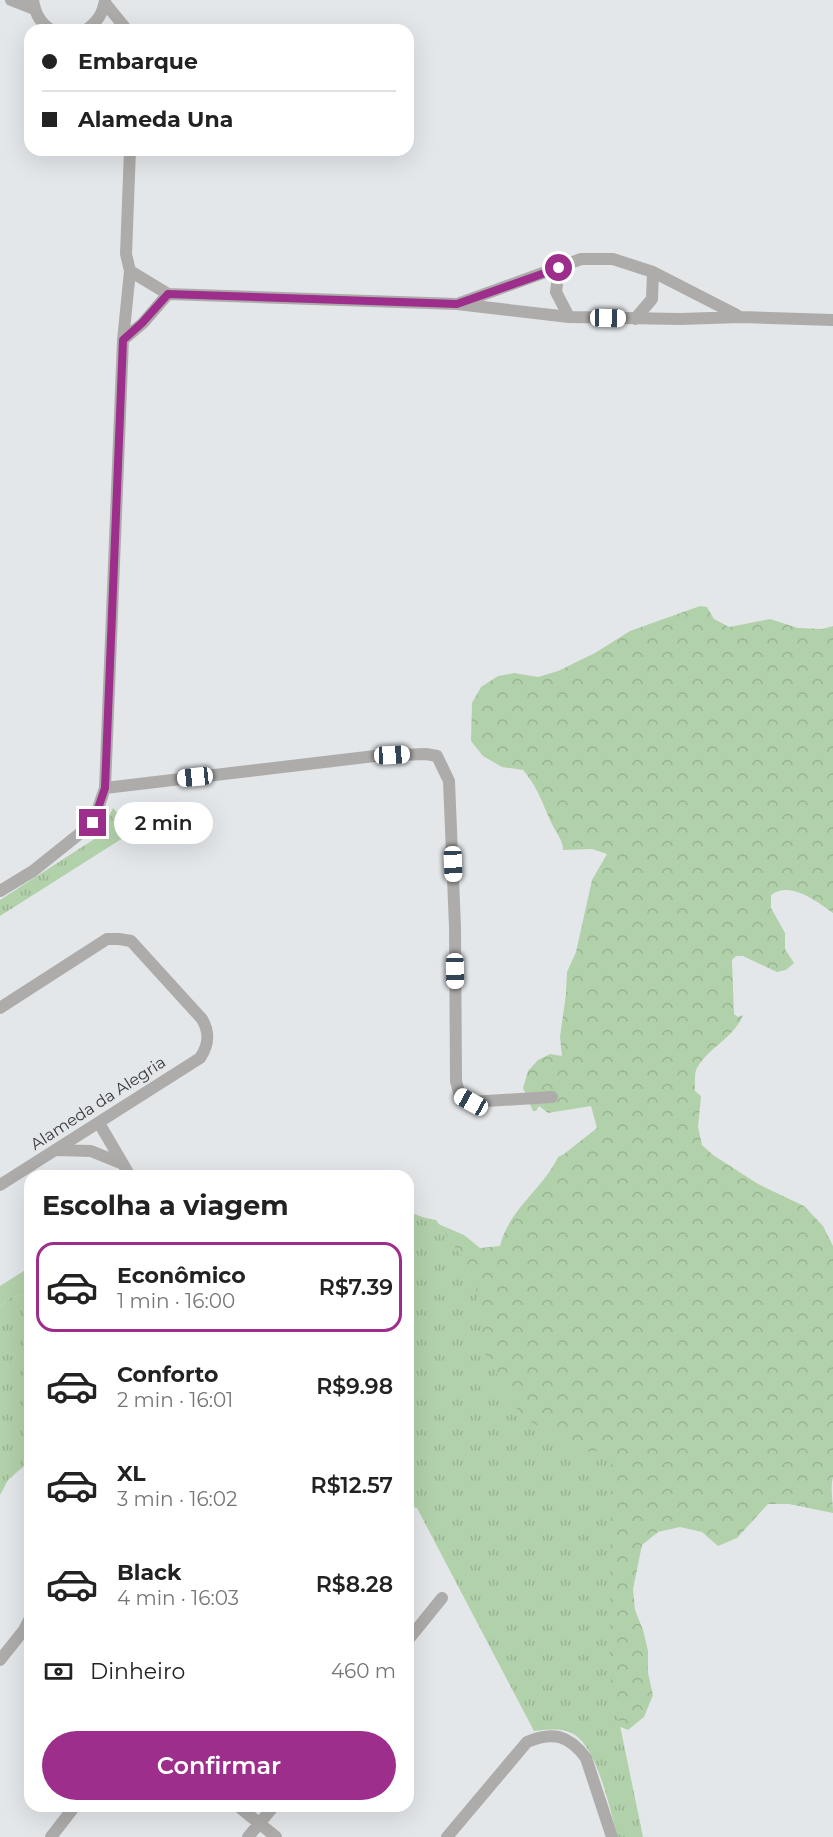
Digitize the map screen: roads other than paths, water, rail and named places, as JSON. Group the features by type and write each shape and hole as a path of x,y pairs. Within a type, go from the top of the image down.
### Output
{"street":[{"path":"11,0 33,5 40,20 45,24"},
{"path":"95,24 101,15 105,2"},
{"path":"105,2 122,24"},
{"path":"0,891 33,871 93,823 105,788 123,340 130,271 126,254 130,156"},
{"path":"457,304 581,259 613,259 653,272 741,317"},
{"path":"559,268 556,292 569,317"},
{"path":"130,271 168,294 457,304 569,317 635,319 741,317 833,320"},
{"path":"635,319 652,299 653,272"},
{"path":"123,340 168,294"},
{"path":"105,788 375,756 426,754 437,756 449,781 455,927 456,1081 460,1096 471,1102 552,1097"},
{"name":"Alameda da Alegria","path":"0,1008 107,939 119,939 130,941 202,1019 208,1034 207,1043 200,1058 0,1185"},
{"path":"99,1123 126,1170"},
{"path":"56,1150 91,1151 123,1164"},
{"path":"414,1633 442,1598"},
{"path":"0,1660 24,1633"},
{"path":"447,1837 527,1742 540,1737 553,1736 567,1739 578,1747 586,1758 612,1837"},
{"path":"51,1837 70,1812"},
{"path":"245,1812 276,1837"},
{"path":"249,1837 269,1812"}]}
